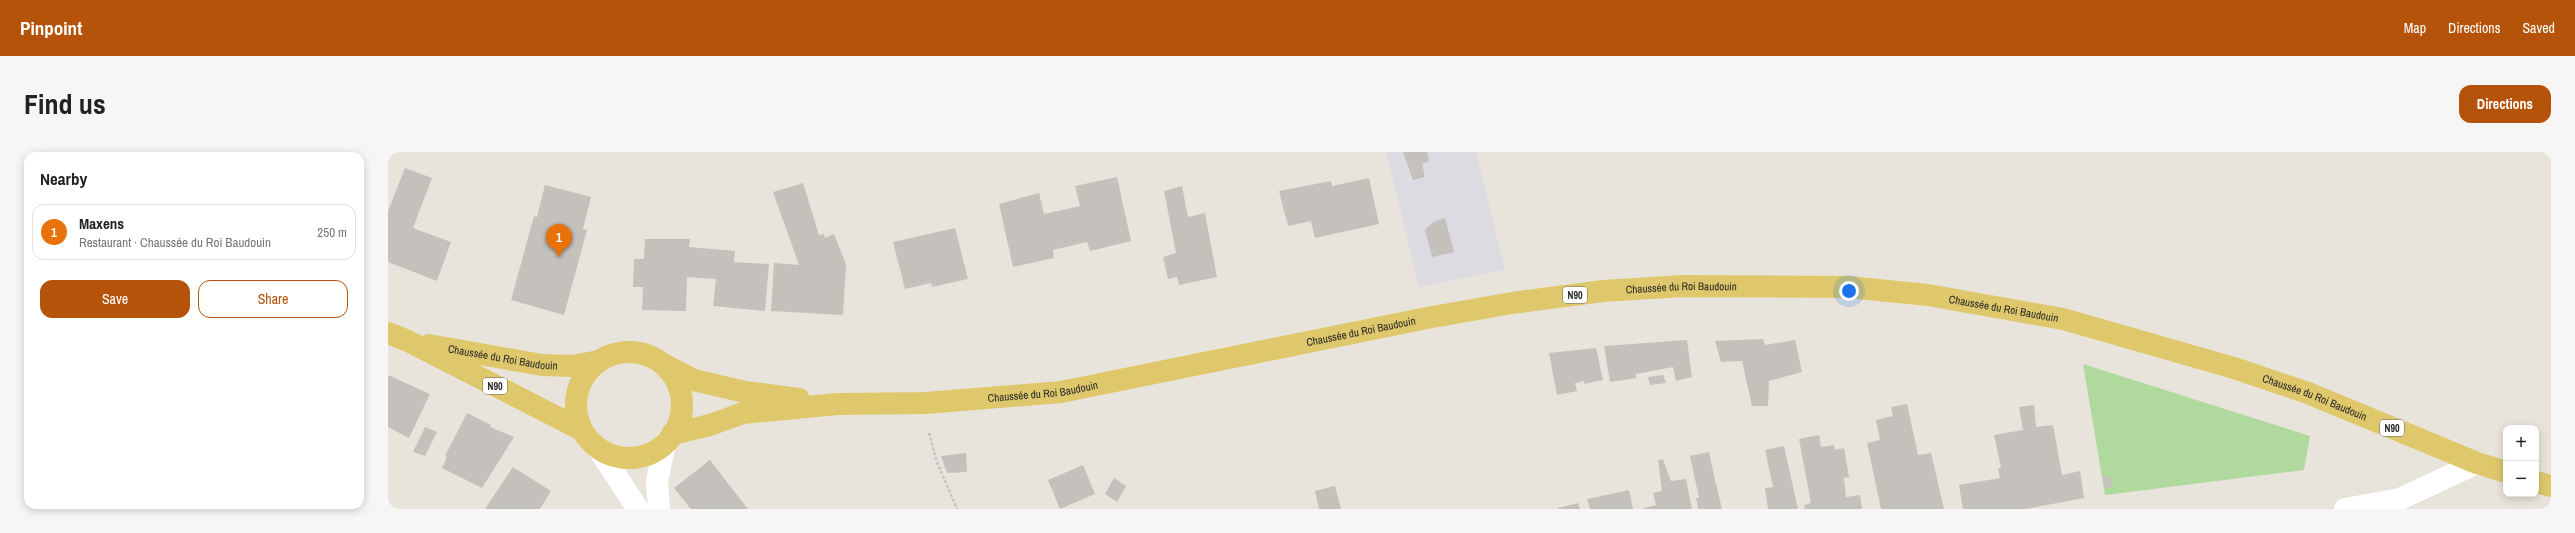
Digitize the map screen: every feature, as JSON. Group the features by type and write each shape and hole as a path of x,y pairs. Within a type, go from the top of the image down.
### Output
{"main road":[{"name":"Chaussée du Roi Baudouin","path":"669,438 743,413 838,404 926,402 1061,392 1427,318 1512,303 1603,291 1684,286 1848,287 1928,295 2063,319 2234,368 2308,393 2477,463 2503,471"},
{"name":"Chaussée du Roi Baudouin","path":"388,333 408,341 582,430"},
{"name":"Chaussée du Roi Baudouin","path":"408,341 542,365 572,366 599,361"},
{"path":"618,353 638,353 658,361 672,375 680,395 680,415 669,438 650,453 632,457 614,456 597,447 582,430 576,415 577,395 585,376 599,361 618,353"},
{"name":"Chaussée du Roi Baudouin","path":"658,361 701,382 745,392 838,404"},
{"path":"2539,483 2551,486"}],"street":[{"path":"659,509 657,481 669,438"},
{"path":"597,447 638,509"},
{"path":"2345,509 2400,499 2477,463"}],"path":[{"path":"926,402 930,442 957,509"}],"shaded area":[{"path":"1386,152 1476,152 1505,270 1419,287"}],"green space":[{"path":"2083,364 2310,436 2304,470 2105,495"}],"building":[{"path":"1403,152 1427,152 1429,161 1422,164 1425,177 1413,180"},
{"path":"405,168 432,178 413,228 451,242 437,281 388,262 388,211"},
{"path":"1117,177 1131,241 1090,251 1087,242 1053,250 1054,258 1013,267 999,204 1039,193 1044,214 1080,206 1075,186"},
{"path":"1369,178 1379,224 1315,238 1311,221 1288,226 1279,191 1331,181 1332,186"},
{"path":"803,183 819,235 824,234 825,238 834,234 846,264 843,315 771,311 774,263 799,265 773,192"},
{"path":"545,185 591,197 583,229 587,230 564,315 511,300 534,216 537,217"},
{"path":"1182,186 1188,217 1205,213 1217,277 1179,285 1177,277 1168,279 1163,257 1176,253 1164,191"},
{"path":"1445,218 1454,252 1432,257 1425,230 1433,222"},
{"path":"955,228 968,279 932,287 931,283 905,289 893,242"},
{"path":"645,239 690,239 689,247 735,251 734,262 769,264 765,311 713,306 716,279 687,277 686,311 642,310 643,287 633,287 634,259 644,259"},
{"path":"1763,339 1765,345 1795,340 1802,372 1769,381 1768,406 1752,406 1742,361 1721,362 1715,341"},
{"path":"1687,340 1692,377 1676,381 1673,367 1636,374 1636,378 1610,382 1604,346"},
{"path":"1596,348 1603,380 1584,384 1584,381 1575,383 1577,391 1557,395 1549,353"},
{"path":"388,375 430,394 409,438 388,427"},
{"path":"1663,375 1666,383 1650,385 1648,377"},
{"path":"1907,404 1918,455 1931,453 1944,509 1881,509 1867,443 1880,440 1876,420 1893,416 1891,407"},
{"path":"2034,405 2036,427 2053,425 2062,475 2080,471 2084,498 2026,509 1963,509 1959,485 2000,478 1998,468 2001,468 1994,435 2023,430 2019,407"},
{"path":"467,413 491,425 490,427 514,437 482,488 442,468 447,457 445,456"},
{"path":"425,427 437,432 425,456 413,452"},
{"path":"1819,435 1821,447 1834,445 1835,450 1844,448 1849,477 1844,478 1846,497 1860,495 1862,509 1805,509 1804,505 1811,503 1799,439"},
{"path":"1784,446 1798,509 1768,509 1765,488 1773,487 1765,450"},
{"path":"1709,452 1722,509 1698,509 1696,498 1699,498 1690,456"},
{"path":"966,453 967,472 947,473 941,456"},
{"path":"1663,459 1671,481 1686,479 1692,509 1641,509 1656,505 1653,493 1662,491 1658,460"},
{"path":"710,460 748,509 691,509 674,488"},
{"path":"1083,465 1095,494 1060,509 1048,480"},
{"path":"513,467 551,491 540,509 485,509"},
{"path":"2110,476 2113,487 2105,488 2103,477"},
{"path":"1114,478 1126,486 1117,502 1105,494"},
{"path":"1335,486 1341,509 1319,509 1315,491"},
{"path":"1629,490 1633,509 1590,509 1587,499"},
{"path":"1578,503 1580,509 1558,509 1558,508"}],"place":[{"name":"Maxens","path":"559,257"}]}
